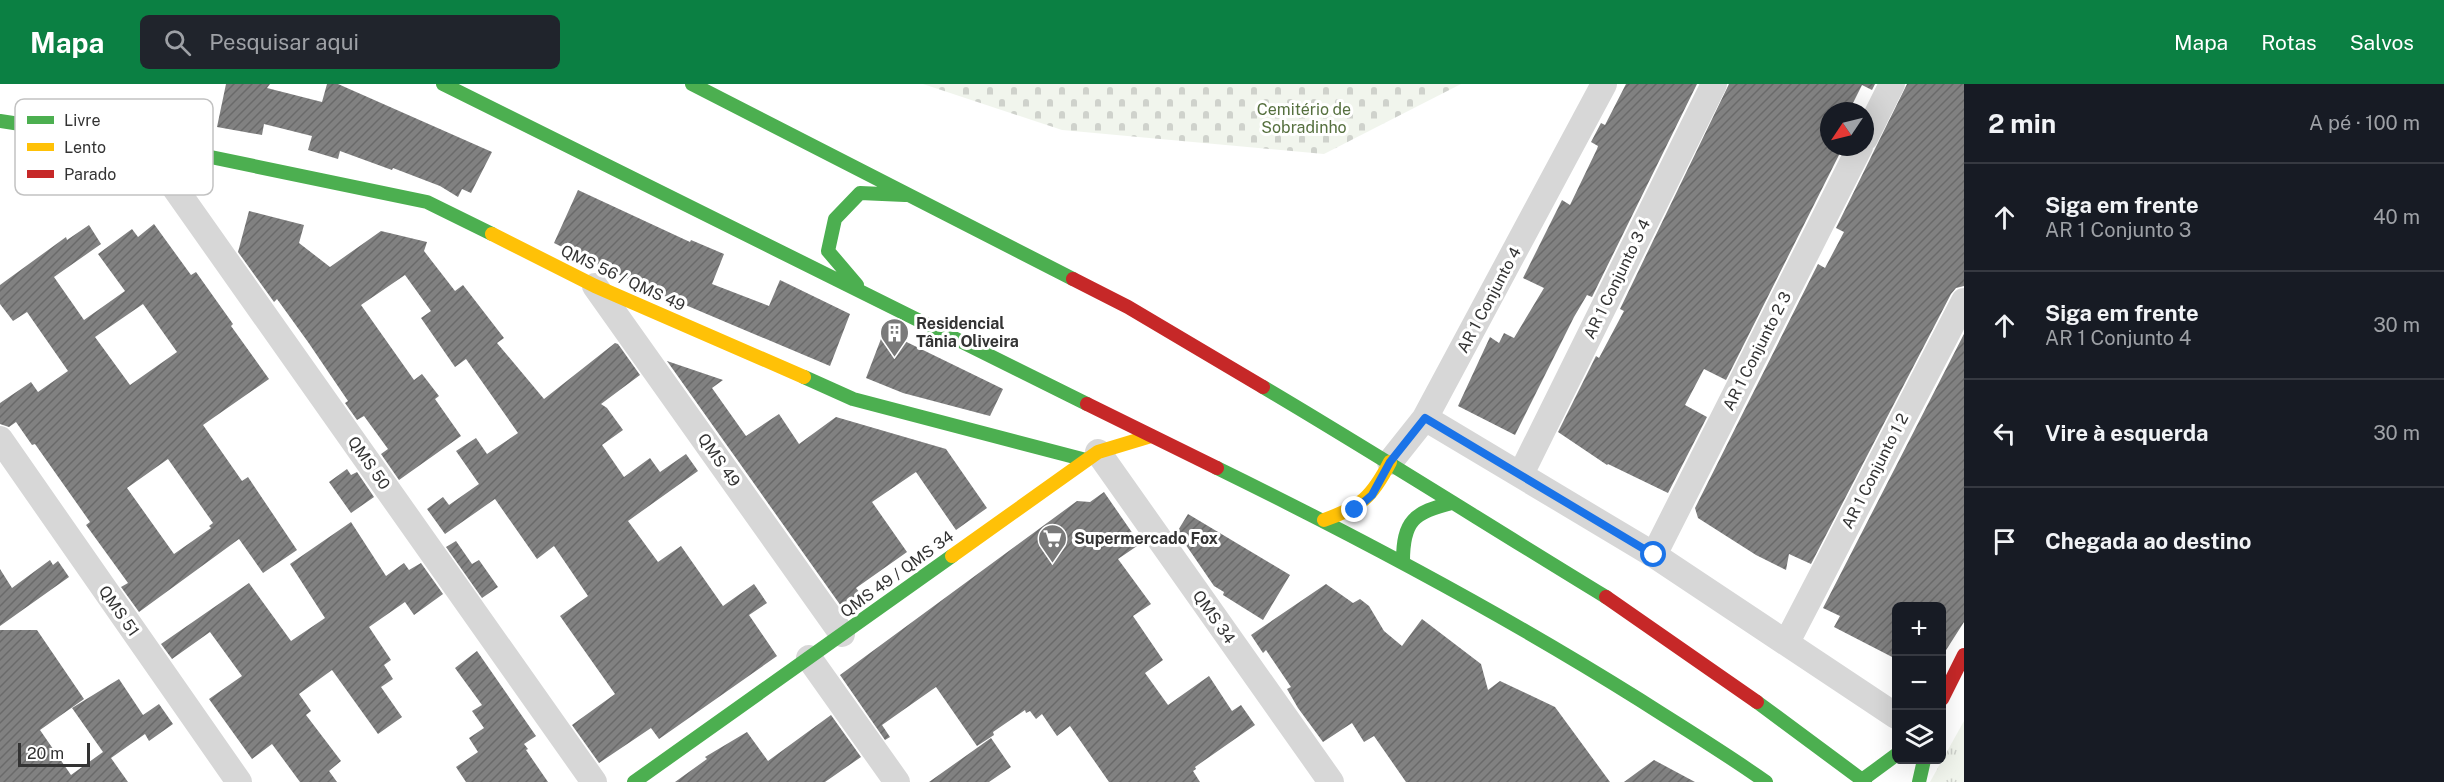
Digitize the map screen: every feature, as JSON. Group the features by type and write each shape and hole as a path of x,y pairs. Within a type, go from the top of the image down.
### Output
{"main road":[{"path":"443,84 1324,520 1402,561 1571,657 1766,782"},
{"path":"692,84 1128,307 1390,462 1610,600 1747,694 1863,781 1892,758"},
{"name":"QMS 56 / QMS 49","path":"0,121 15,123"},
{"name":"QMS 56 / QMS 49","path":"213,158 427,202 595,286 853,399 1092,451"},
{"path":"864,294 828,251 835,219 860,194 912,195"},
{"path":"1074,398 1083,420"},
{"path":"1092,451 1151,436"},
{"name":"QMS 49 / QMS 34","path":"634,782 809,658 1092,451"},
{"path":"1324,520 1355,510 1372,495 1390,462"},
{"path":"1402,561 1403,537 1413,520 1425,509 1452,503"},
{"path":"1946,689 1964,655"},
{"path":"1919,782 1923,764"}],"street":[{"name":"AR 1 Conjunto 4","path":"1390,462 1425,418 1604,84"},
{"name":"AR 1 Conjunto 3 4","path":"1521,474 1714,84"},
{"path":"1874,120 1892,84"},
{"name":"AR 1 Conjunto 2 3","path":"1654,555 1855,156"},
{"name":"QMS 50","path":"180,195 594,782"},
{"name":"QMS 49","path":"595,286 842,634"},
{"name":"AR 1 Conjunto 1 2","path":"1787,642 1964,301"},
{"path":"1425,418 1654,555 1892,713"},
{"name":"QMS 51","path":"0,439 239,782"},
{"name":"QMS 34","path":"1092,451 1330,782"},
{"path":"809,658 897,782"}],"green space":[{"name":"Cemitério de Sobradinho","path":"923,84 1461,84 1324,154 1062,130"},
{"path":"1964,721 1964,782 1930,782 1940,764 1946,764 1946,753"}],"building":[{"path":"226,84 270,84 267,88 322,102 327,84 338,84 492,152 471,193 462,189 458,197 440,186 340,151 338,159 308,150 312,136 264,124 262,135 217,127"},
{"path":"1626,84 1697,84 1592,297 1587,295 1574,317 1515,435 1458,406 1490,337 1499,343 1504,333 1514,338 1544,288 1523,278 1562,200 1570,205 1598,146 1591,142 1601,123 1605,125"},
{"path":"1729,84 1875,84 1872,90 1862,85 1854,102 1820,102 1820,156 1838,156 1726,380 1704,369 1685,405 1707,417 1668,493 1607,465 1558,432 1596,356 1599,358 1624,311 1620,309"},
{"path":"1907,84 1964,84 1964,286 1956,288 1951,294 1811,564 1789,554 1786,570 1756,555 1698,518 1695,508 1818,264 1825,268 1844,232 1836,228 1872,156 1874,156 1874,151"},
{"path":"578,190 690,242 691,240 724,254 712,284 769,306 780,280 850,314 830,366 650,290 554,243"},
{"path":"249,211 304,225 299,243 330,267 381,231 427,242 424,251 455,291 463,285 504,338 497,343 544,399 615,343 618,344 640,375 601,404 607,408 623,430 602,445 624,477 650,458 660,472 686,454 698,471 628,521 658,562 681,546 723,606 754,584 767,603 749,615 777,656 659,739 651,728 599,763 572,725 615,694 560,616 588,596 554,546 537,559 495,499 445,534 427,509 443,497 449,505 479,484 456,451 476,438 487,454 518,433 466,359 455,367 421,318 431,311 405,275 361,305 414,380 422,374 439,396 435,399 461,436 399,480 381,454 388,449 364,416 357,420 345,403 348,401 308,342 277,299 274,302 238,252"},
{"path":"154,224 191,275 196,272 269,379 203,425 242,481 248,477 297,550 263,573 239,539 139,612 121,587 128,583 86,525 90,522 35,444 32,445 16,422 9,427 0,424 0,403 31,382 38,392 68,371 27,312 13,321 0,304 0,285 66,237 67,240 89,225 101,244 54,277 84,320 125,291 98,254 132,229 138,237","holes":["143,304 177,352 130,385 95,337","168,459 213,523 209,526 211,528 174,554 127,488"]},
{"path":"884,331 1003,389 990,416 903,393 866,378"},
{"path":"1964,334 1964,622 1946,650 1946,602 1892,602 1892,657 1834,627 1840,616 1823,608"},
{"path":"667,361 723,380 712,388 746,436 779,414 799,444 836,417 946,449 987,508 956,530 916,472 872,502 907,552 856,588 860,593 841,606"},
{"path":"347,469 351,475 357,472 374,497 351,513 329,482"},
{"path":"1104,492 1140,544 1118,559 1151,604 1133,616 1163,660 1145,673 1168,705 1209,676 1232,711 1241,705 1255,725 1195,767 1193,771 1200,782 1109,782 1070,726 1057,736 1042,714 1036,719 1030,711 1026,713 1025,710 977,746 936,687 882,725 890,737 885,740 840,675 1077,501 1090,502"},
{"path":"1188,514 1290,575 1263,620 1223,595 1224,592 1214,586 1177,532"},
{"path":"351,522 386,576 404,563 409,570 421,563 443,594 414,615 405,602 369,627 391,660 384,665 393,679 381,687 402,717 378,734 332,670 299,694 311,711 306,715 341,761 329,771 337,782 300,782 272,744 252,759 209,699 242,676 210,632 172,659 161,644 249,583 291,641 325,618 290,564"},
{"path":"456,541 472,564 479,560 498,587 482,598 446,547"},
{"path":"50,560 53,565 58,561 69,577 0,626 0,569 12,588"},
{"path":"1326,584 1353,603 1360,599 1369,606 1384,631 1402,646 1422,619 1481,664 1488,690 1500,681 1555,707 1610,782 1406,782 1374,736 1364,742 1352,723 1323,742 1298,708 1287,689 1291,687 1266,650 1263,653 1251,635"},
{"path":"0,630 37,630 84,699 40,730 71,775 103,752 72,708 119,679 143,715 159,704 173,724 149,741 145,734 111,758 128,782 0,782"},
{"path":"477,651 536,736 524,744 548,782 466,782 456,767 478,752 469,738 484,728 472,711 482,705 455,668"},
{"path":"831,715 861,757 825,782 675,782 707,759 705,757 747,732 768,761"},
{"path":"991,738 1011,767 989,782 929,782"},
{"path":"1654,760 1695,782 1624,782"}],"traffic: fast":[{"path":"443,84 1087,404"},
{"path":"692,84 1073,279"},
{"path":"0,121 15,123"},
{"path":"213,158 427,202 492,234"},
{"path":"857,285 828,251 835,219 860,193 905,195"},
{"path":"804,377 853,399 1086,460"},
{"path":"1263,387 1606,597"},
{"path":"1217,468 1378,550 1536,637 1640,700 1766,782"},
{"path":"1403,561 1405,536 1413,520 1428,510 1452,503"},
{"path":"634,782 952,556"},
{"path":"1757,702 1865,782"},
{"path":"1862,780 1892,758"},
{"path":"1919,782 1923,764"}],"traffic: slow":[{"path":"492,234 595,286 804,377"},
{"path":"952,556 1098,452 1151,436"},
{"path":"1324,520 1347,510 1364,499 1377,484 1390,462"}],"traffic: jam":[{"path":"1073,279 1128,307 1263,387"},
{"path":"1087,404 1217,468"},
{"path":"1606,597 1757,702"},
{"path":"1946,691 1964,655"}],"place":[{"name":"Residencial Tânia Oliveira","path":"895,358"},
{"name":"Supermercado Fox","path":"1053,564"}],"route":[{"path":"1355,510 1372,495 1390,462 1425,418 1654,555"}]}
